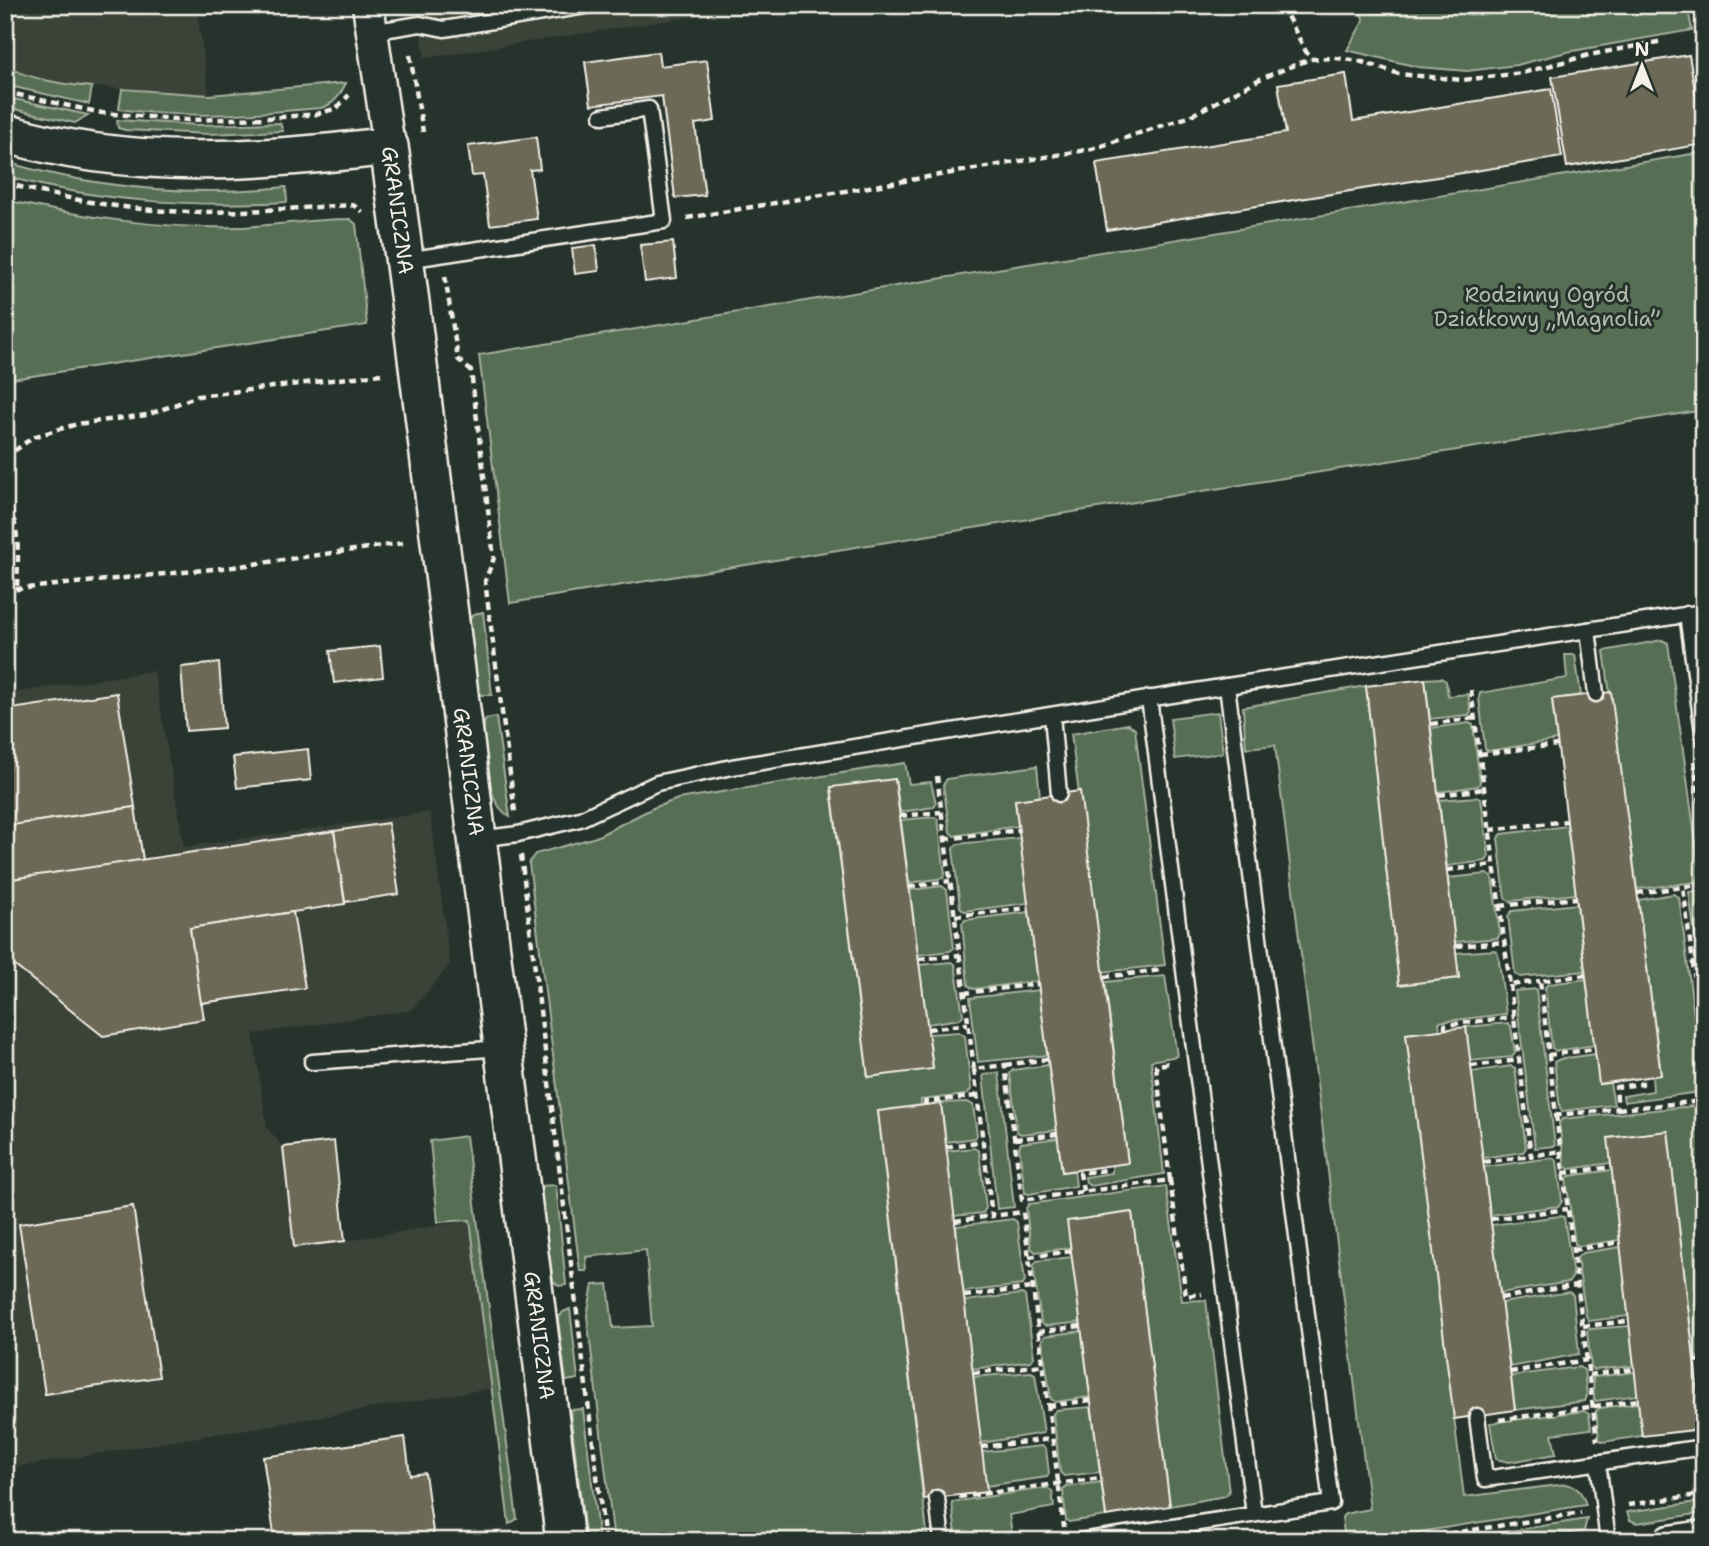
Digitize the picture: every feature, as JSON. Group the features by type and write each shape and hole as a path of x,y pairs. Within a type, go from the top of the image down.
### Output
{"street":[{"name":"GRANICZNA","path":"370,19 404,260 565,1541"},
{"path":"5,134 67,149 196,160 295,156 388,146"},
{"path":"1669,1541 1704,1536"}],"lane":[{"path":"370,19 444,29 591,5"},
{"path":"404,260 664,220 649,109 602,116"},
{"path":"478,839 518,834 580,819 657,783 732,767 1227,685 1704,612"},
{"path":"1687,614 1704,740"},
{"path":"1588,630 1596,694"},
{"path":"1089,1540 1331,1503 1227,685"},
{"path":"1149,698 1254,1514"},
{"path":"1052,715 1059,794"},
{"path":"312,1062 503,1048"},
{"path":"1477,1416 1485,1479 1704,1447"},
{"path":"1598,1462 1608,1541"},
{"path":"937,1498 942,1541"}],"path":[{"path":"1284,5 1286,14 1311,59"},
{"path":"664,220 1092,149 1188,117 1260,79 1311,59 1359,61 1399,74 1462,80 1522,73 1589,55 1663,41"},
{"path":"5,92 102,113 221,120 317,114 337,108 350,94 352,86"},
{"path":"5,183 38,192 111,205 189,212 354,205 364,212 367,219"},
{"path":"449,298 458,359 471,372 494,558 485,581 605,1541"},
{"path":"5,458 33,437 77,424 147,415 198,396 381,374"},
{"path":"5,497 13,512 18,543 17,589"},
{"path":"5,596 17,589 233,567 403,543"},
{"path":"1471,690 1531,1156"},
{"path":"1430,724 1475,718"},
{"path":"1480,754 1557,745"},
{"path":"937,776 992,1216"},
{"path":"1439,795 1485,789"},
{"path":"900,816 941,812"},
{"path":"1490,830 1567,821"},
{"path":"945,839 1018,830"},
{"path":"1447,870 1494,865"},
{"path":"909,887 950,881"},
{"path":"1637,893 1704,884"},
{"path":"1683,887 1704,1048"},
{"path":"1500,906 1576,898"},
{"path":"954,916 1029,908"},
{"path":"1456,946 1504,942"},
{"path":"919,959 960,955"},
{"path":"1104,977 1172,968"},
{"path":"1510,985 1586,975"},
{"path":"1540,981 1598,1446"},
{"path":"964,993 1038,984"},
{"path":"1445,1030 1445,1025 1514,1017"},
{"path":"928,1029 968,1024"},
{"path":"1548,1055 1595,1049"},
{"path":"974,1069 1048,1059"},
{"path":"1183,1060 1156,1066 1170,1180 1186,1297 1212,1293"},
{"path":"1471,1066 1519,1060"},
{"path":"1005,1065 1022,1200 1170,1180"},
{"path":"1618,1108 1616,1087 1642,1084 1641,1078"},
{"path":"925,1105 925,1102 977,1096"},
{"path":"1556,1115 1704,1101"},
{"path":"1014,1139 1058,1134"},
{"path":"946,1147 983,1141"},
{"path":"1483,1162 1560,1151"},
{"path":"1083,1191 1080,1173 1105,1170 1105,1166"},
{"path":"1563,1173 1612,1167"},
{"path":"1490,1219 1567,1209"},
{"path":"955,1221 1023,1212 1064,1528 1077,1526"},
{"path":"1573,1250 1620,1242"},
{"path":"1029,1257 1071,1251"},
{"path":"1501,1298 1577,1285"},
{"path":"964,1297 1033,1288"},
{"path":"1583,1326 1629,1321"},
{"path":"1038,1332 1081,1326"},
{"path":"1510,1372 1587,1360"},
{"path":"1695,1361 1704,1360"},
{"path":"973,1373 1042,1365"},
{"path":"1589,1375 1635,1369"},
{"path":"1493,1414 1494,1420 1638,1400"},
{"path":"1048,1406 1091,1401"},
{"path":"982,1447 1052,1439"},
{"path":"957,1496 1101,1478"},
{"path":"1402,1541 1704,1494"}],"shaded area":[{"path":"5,5 196,5 209,95 70,85 13,70 5,65"},
{"path":"417,5 766,5 425,58"},
{"path":"154,671 184,847 430,812 450,964 411,1010 253,1034 267,1128 283,1147 295,1246 345,1241 470,1220 493,1388 5,1469 5,694"}],"green space":[{"path":"1356,5 1371,5 1378,13 1423,5 1687,5 1692,30 1567,52 1517,65 1467,71 1418,67 1347,50 1364,20"},
{"path":"5,65 35,78 92,87 89,104 5,85"},
{"path":"346,83 330,104 321,108 194,115 119,109 122,89 209,95"},
{"path":"5,97 88,115 75,123 5,107"},
{"path":"117,120 198,125 280,123 283,131 208,134 125,130 118,128"},
{"name":"Rodzinny Ogród Działkowy „Magnolia”","path":"1704,152 1704,410 510,603 479,355"},
{"path":"5,162 74,178 144,188 215,191 286,187 287,202 180,203 110,197 5,176"},
{"path":"5,200 92,217 179,226 238,227 350,219 356,224 367,325 5,380"},
{"path":"483,612 492,695 481,695 478,691 469,619 474,614"},
{"path":"1662,640 1668,643 1700,872 1697,882 1637,889 1604,651"},
{"path":"1565,655 1575,655 1581,695 1552,699 1557,740 1488,751 1485,749 1480,693 1567,678"},
{"path":"1441,678 1446,681 1448,696 1468,694 1471,712 1468,715 1430,719 1425,679"},
{"path":"1366,686 1399,984 1459,978 1456,953 1495,950 1498,953 1506,1014 1439,1022 1440,1031 1406,1035 1464,1497 1566,1484 1579,1491 1586,1505 1364,1541 1345,1541 1342,1517 1370,1509 1275,745 1246,748 1243,707"},
{"path":"1218,712 1223,753 1175,759 1170,718"},
{"path":"496,717 510,817 493,795 488,779 484,725 486,719"},
{"path":"1469,723 1473,725 1480,782 1478,786 1438,792 1431,728"},
{"path":"1128,724 1135,729 1165,965 1103,972 1071,734"},
{"path":"905,763 909,784 931,782 936,803 934,807 900,812 895,779 831,788 868,1077 933,1068 929,1034 959,1032 965,1036 971,1090 966,1095 921,1100 921,1105 878,1111 928,1541 614,1541 587,1316 593,1285 608,1284 613,1328 652,1326 646,1250 586,1257 587,1271 580,1271 529,863 535,854 596,837 653,808 678,799"},
{"path":"1037,766 1040,797 1015,800 1018,826 954,836 950,832 943,785 947,779"},
{"path":"1481,798 1489,856 1486,861 1447,866 1439,800"},
{"path":"934,817 938,819 945,874 943,878 909,883 901,820"},
{"path":"1567,826 1576,894 1510,901 1505,898 1498,838 1502,834"},
{"path":"1020,838 1028,903 964,911 960,907 953,849 957,844"},
{"path":"1487,874 1492,877 1500,933 1498,938 1455,942 1448,878"},
{"path":"942,886 947,890 954,948 950,951 918,955 910,890"},
{"path":"1704,890 1704,983 1701,984 1689,892"},
{"path":"1673,894 1679,897 1703,1087 1700,1092 1624,1102 1623,1096 1653,1091 1652,1076 1661,1074 1638,900"},
{"path":"1577,904 1585,971 1520,977 1515,974 1508,916 1512,911"},
{"path":"1029,912 1038,981 973,989 968,985 962,923 965,920"},
{"path":"955,964 963,1015 960,1019 927,1024 919,965"},
{"path":"1165,976 1177,1056 1151,1061 1164,1174 1090,1186 1085,1177 1112,1173 1112,1165 1128,1163 1105,982"},
{"path":"1586,979 1595,1045 1556,1051 1552,1048 1545,987 1549,984"},
{"path":"1536,989 1555,1146 1535,1148 1515,991"},
{"path":"1039,990 1048,1055 978,1062 970,998"},
{"path":"1508,1023 1511,1026 1515,1053 1512,1057 1470,1061 1466,1027"},
{"path":"1596,1054 1600,1084 1610,1083 1614,1105 1562,1111 1554,1062"},
{"path":"1049,1065 1057,1130 1021,1134 1017,1132 1010,1073 1013,1070"},
{"path":"1511,1066 1515,1068 1526,1148 1523,1152 1482,1158 1471,1072"},
{"path":"999,1073 1014,1207 997,1209 983,1075"},
{"path":"968,1102 973,1105 977,1135 975,1138 946,1142 941,1103"},
{"path":"1704,1105 1704,1356 1694,1357 1668,1131 1609,1138 1611,1163 1569,1169 1565,1167 1559,1123 1562,1119"},
{"path":"466,1136 517,1519 509,1524 470,1220 438,1222 430,1141"},
{"path":"1058,1138 1074,1170 1076,1186 1025,1193 1019,1147 1021,1143"},
{"path":"974,1148 979,1151 986,1208 983,1213 954,1216 946,1151"},
{"path":"1552,1158 1557,1161 1562,1201 1559,1206 1490,1215 1484,1167"},
{"path":"1612,1170 1620,1240 1579,1246 1575,1244 1566,1179 1569,1176"},
{"path":"556,1185 566,1285 559,1286 553,1281 540,1186"},
{"path":"1166,1186 1182,1301 1206,1300 1229,1492 1225,1496 1170,1506 1132,1213 1068,1221 1071,1248 1035,1252 1031,1248 1026,1208 1029,1204"},
{"path":"1564,1217 1573,1276 1569,1282 1500,1293 1491,1225"},
{"path":"1013,1219 1017,1222 1025,1281 1023,1285 963,1292 956,1226"},
{"path":"1621,1247 1629,1316 1589,1321 1577,1258 1582,1253"},
{"path":"1072,1257 1081,1322 1046,1326 1041,1323 1033,1266 1037,1261"},
{"path":"1569,1292 1573,1295 1579,1354 1510,1367 1501,1303"},
{"path":"1022,1294 1025,1296 1034,1357 1031,1361 972,1369 964,1301"},
{"path":"570,1309 578,1379 566,1381 558,1319 563,1312"},
{"path":"1630,1326 1634,1366 1593,1370 1587,1331"},
{"path":"1082,1331 1090,1397 1055,1402 1051,1399 1042,1341 1045,1336"},
{"path":"1579,1367 1584,1370 1587,1396 1585,1401 1515,1410 1511,1376"},
{"path":"1031,1372 1035,1374 1044,1433 981,1443 973,1377"},
{"path":"1635,1372 1638,1395 1596,1401 1594,1399 1593,1377"},
{"path":"1638,1403 1642,1436 1603,1442 1599,1439 1596,1411 1600,1408"},
{"path":"1091,1407 1100,1472 1064,1476 1060,1472 1053,1414 1056,1410"},
{"path":"583,1409 599,1541 586,1541 570,1410"},
{"path":"1584,1411 1589,1414 1591,1429 1552,1434 1556,1454 1509,1462 1496,1459 1490,1423"},
{"path":"1042,1446 1046,1449 1049,1473 1047,1477 986,1486 982,1452"},
{"path":"1101,1482 1106,1516 1069,1522 1066,1520 1063,1490 1067,1487"},
{"path":"1046,1488 1052,1491 1054,1507 1009,1515 1013,1540 959,1541 952,1502"},
{"path":"1704,1501 1704,1513 1637,1523 1630,1520 1627,1512"},
{"path":"1587,1519 1584,1531 1516,1541 1446,1541"}],"building":[{"path":"658,52 660,66 707,60 715,121 695,124 705,195 675,198 662,96 591,105 585,62"},
{"path":"1689,55 1704,144 1567,167 1552,77"},
{"path":"1346,74 1353,121 1551,89 1562,157 1107,230 1096,163 1286,133 1278,84"},
{"path":"536,137 540,169 530,170 537,219 490,225 483,175 472,176 468,146"},
{"path":"673,242 677,278 645,282 640,245"},
{"path":"596,245 599,271 575,274 572,248"},
{"path":"380,646 383,677 334,683 330,651"},
{"path":"219,663 224,728 186,731 181,667"},
{"path":"1425,679 1459,978 1399,985 1366,686"},
{"path":"1611,692 1661,1075 1599,1084 1552,699"},
{"path":"117,693 135,807 5,826 5,710"},
{"path":"308,749 311,780 237,788 233,757"},
{"path":"895,779 933,1069 868,1077 831,787"},
{"path":"1080,791 1128,1163 1062,1172 1015,800"},
{"path":"135,807 143,860 5,880 5,826"},
{"path":"388,823 399,894 345,902 334,831"},
{"path":"334,831 345,904 190,928 204,1019 103,1036 5,958 5,880"},
{"path":"293,912 305,988 201,1003 190,928"},
{"path":"1466,1027 1515,1410 1454,1419 1406,1034"},
{"path":"941,1103 987,1492 924,1499 878,1111"},
{"path":"1668,1131 1702,1429 1642,1436 1608,1138"},
{"path":"334,1141 345,1241 294,1247 283,1147"},
{"path":"133,1206 159,1377 45,1394 19,1224"},
{"path":"1132,1212 1170,1506 1106,1516 1067,1221"},
{"path":"405,1437 410,1475 425,1473 434,1539 275,1541 263,1457"}]}
